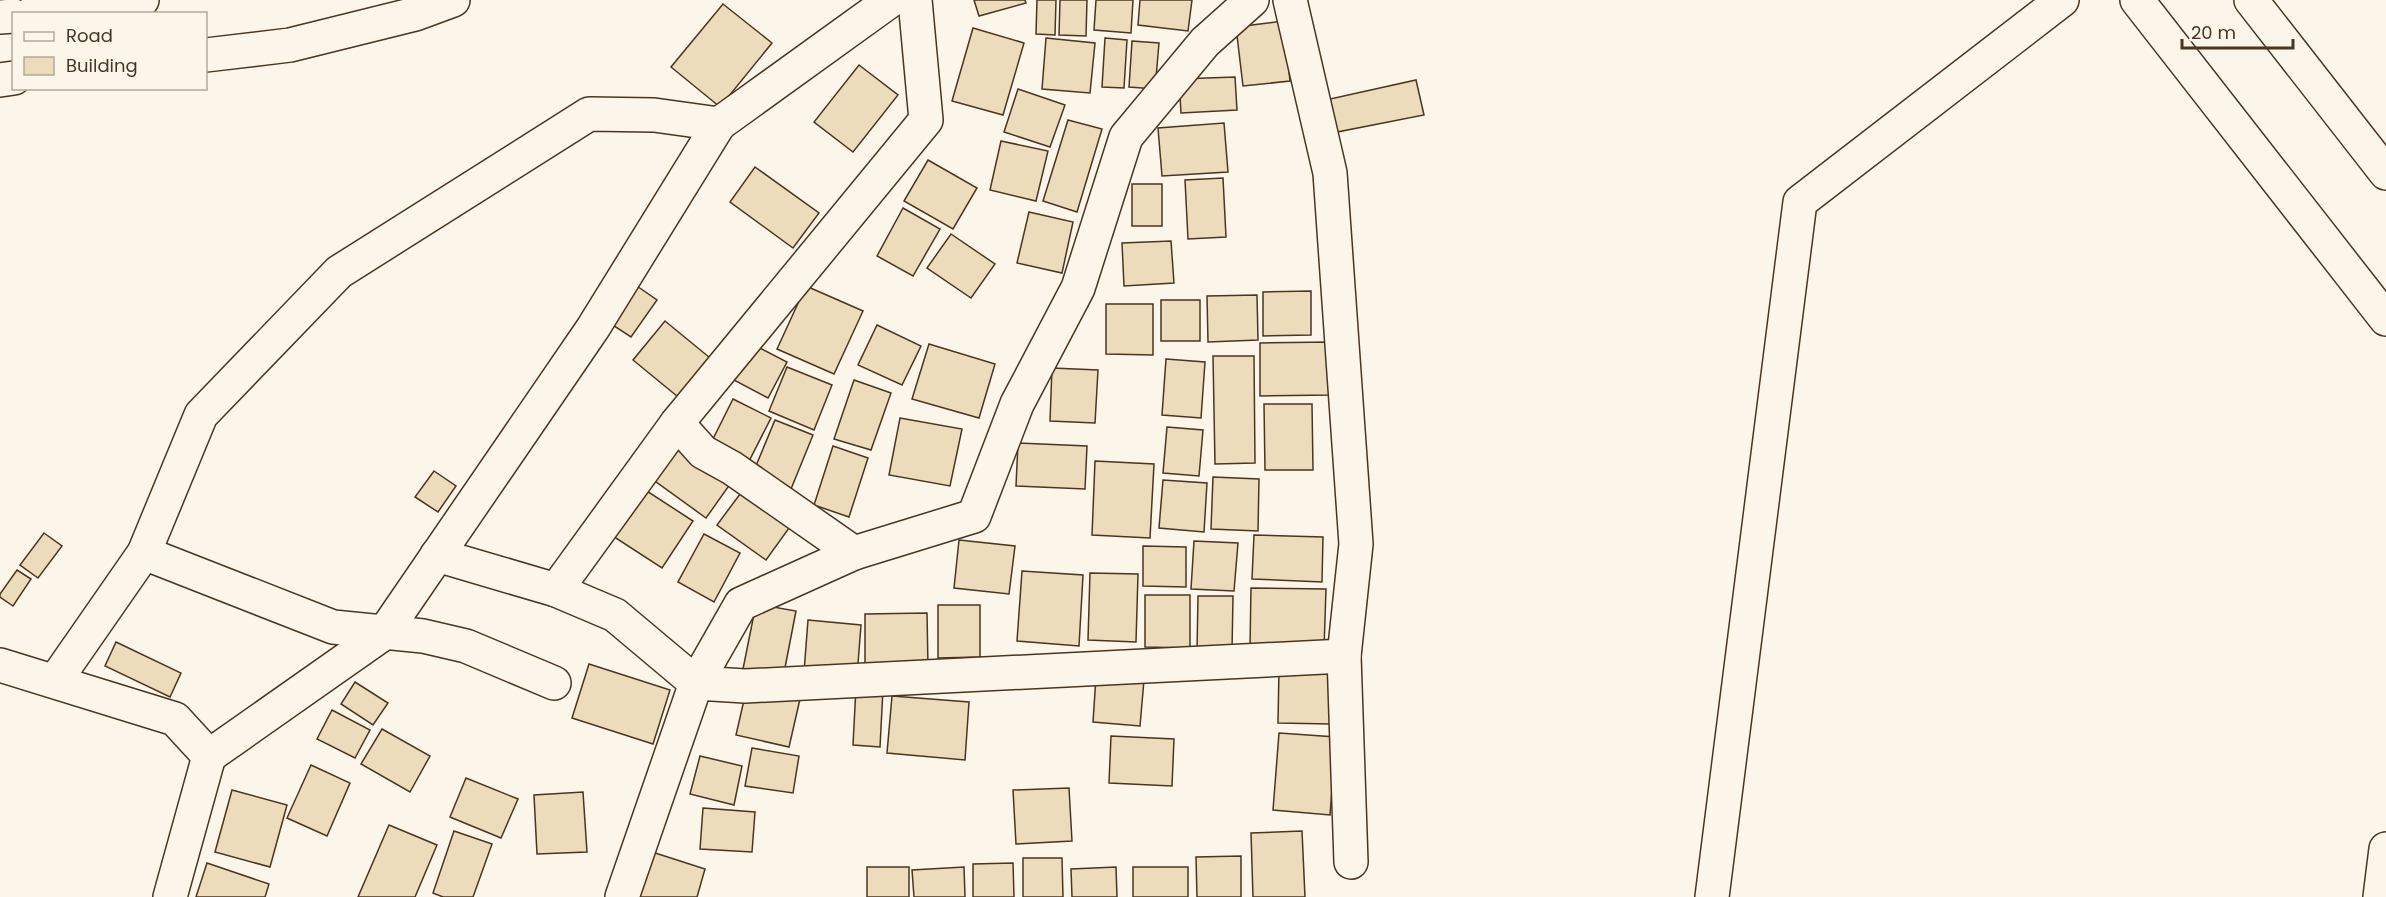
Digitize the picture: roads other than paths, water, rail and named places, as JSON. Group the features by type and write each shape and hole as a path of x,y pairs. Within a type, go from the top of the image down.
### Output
{"street":[{"path":"47,12 142,0"},
{"path":"207,55 290,45 415,14 453,0"},
{"path":"170,897 209,756 384,633 593,328 719,124 891,0"},
{"path":"556,590 677,423 926,120 915,0"},
{"path":"622,897 696,683 741,604 854,553 974,516 1017,404 1078,288 1126,137 1205,42 1252,0"},
{"path":"1290,0 1330,173 1356,544 1344,656 1351,862"},
{"path":"1712,897 1800,202 2062,0"},
{"path":"2137,0 2386,319"},
{"path":"2251,0 2386,172"},
{"path":"55,681 144,553 201,415 339,272 589,114 654,115 719,124"},
{"path":"677,423 703,452 732,468 854,553"},
{"path":"144,553 333,627 423,636 466,646 554,683"},
{"path":"437,555 556,590 615,615 696,683 745,686 1344,656"},
{"path":"0,665 175,719 209,756"},
{"path":"2380,897 2386,849"}]}
